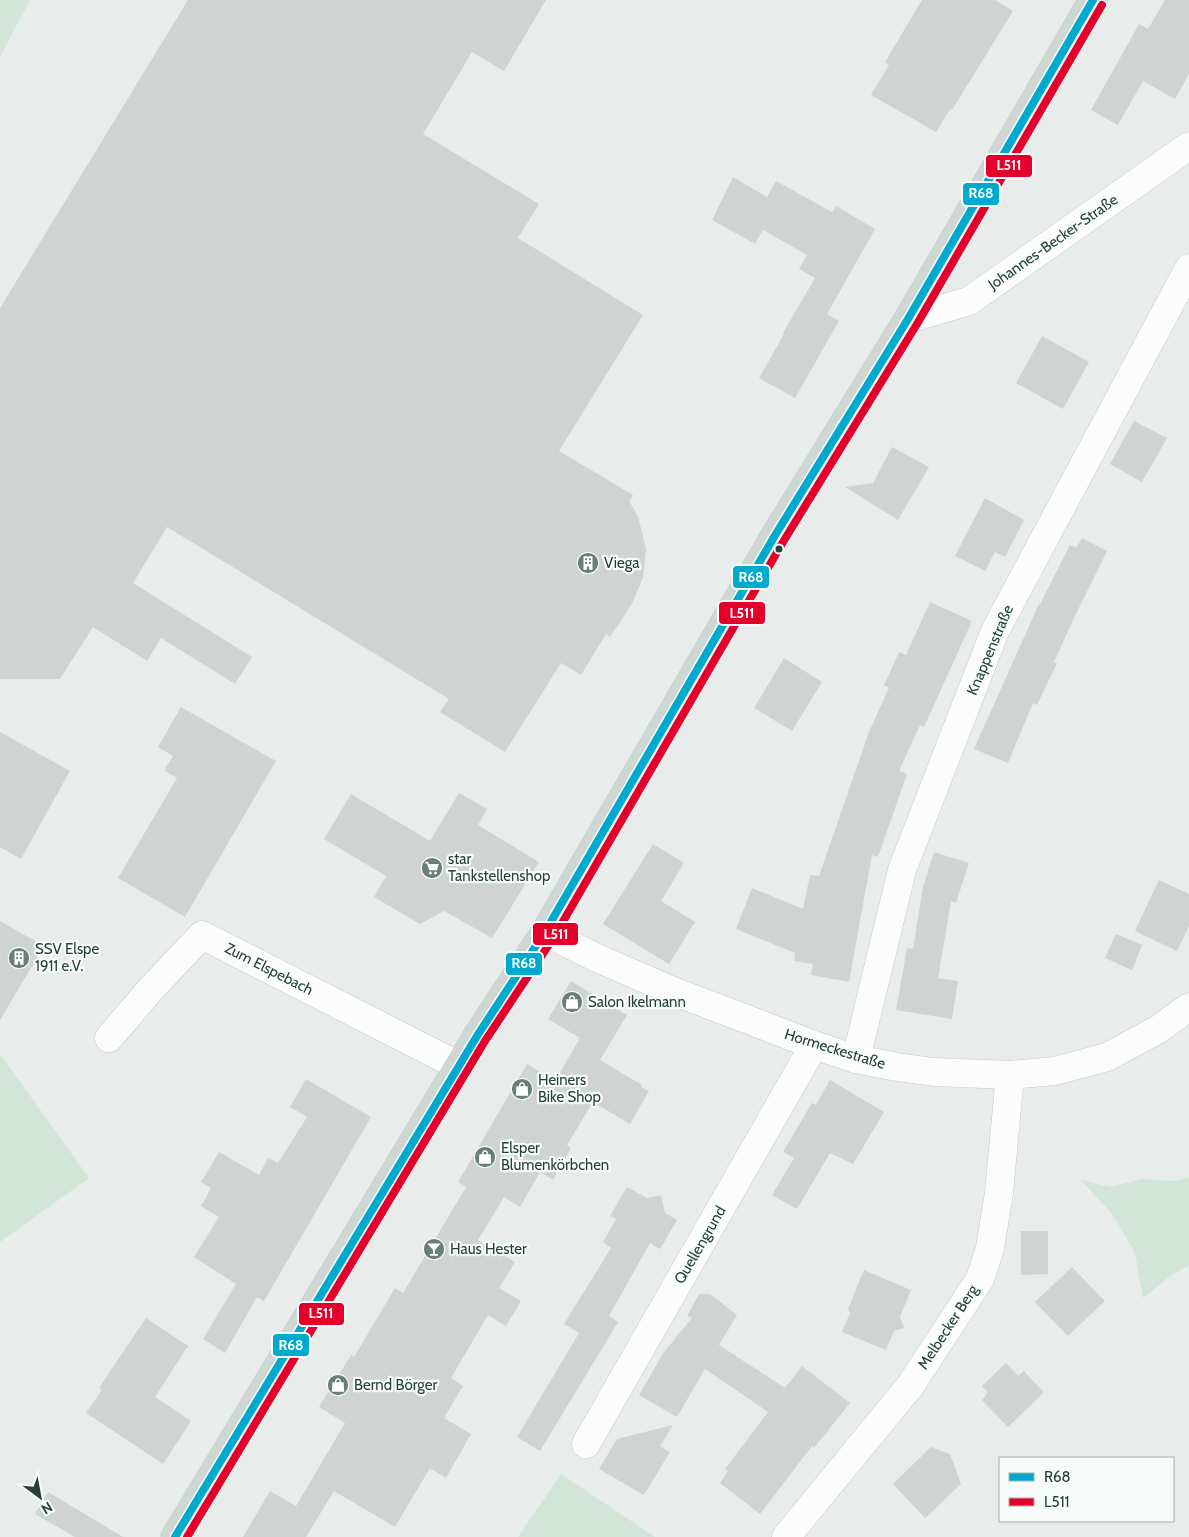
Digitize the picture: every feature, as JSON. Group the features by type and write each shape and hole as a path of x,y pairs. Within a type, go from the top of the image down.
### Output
{"main road":[{"path":"175,1537 459,1066 545,932 774,537 908,319 1092,0"}],"street":[{"name":"Johannes-Becker-Straße","path":"908,319 969,301 1189,146"},
{"name":"Knappenstraße","path":"856,1058 902,870 995,631 1189,268"},
{"name":"Hormeckestraße","path":"545,932 673,991 814,1045 856,1058 897,1067 934,1072 1010,1075 1055,1072 1107,1057 1159,1029 1189,1007"},
{"name":"Zum Elspebach","path":"109,1038 150,990 202,936 459,1066"},
{"name":"Quellengrund","path":"586,1444 814,1045"},
{"name":"Melbecker Berg","path":"786,1537 910,1386 980,1279 990,1248 1000,1193 1010,1075"}],"green space":[{"path":"0,0 30,0 0,57"},
{"path":"0,1054 89,1178 0,1242"},
{"path":"1189,1178 1189,1265 1169,1277 1143,1298 1135,1253 1113,1215 1081,1180 1110,1187 1142,1179 1173,1181"},
{"path":"561,1474 655,1537 518,1537"}],"building":[{"path":"188,0 546,0 504,71 472,52 423,134 539,204 518,238 643,315 559,451 633,495 629,501 638,516 646,549 643,577 632,604 610,637 606,634 581,675 561,663 505,752 440,712 449,699 167,527 133,583 252,657 235,684 161,638 147,661 93,627 60,679 0,679 0,308"},
{"path":"922,0 995,0 1013,11 952,110 950,109 936,132 871,95 889,65 885,62"},
{"path":"1165,0 1189,0 1189,74 1175,99 1143,81 1118,125 1091,110 1139,24 1148,29"},
{"path":"733,177 767,197 776,181 832,212 836,206 875,229 827,314 839,321 795,398 759,378 815,278 799,269 807,255 763,230 755,244 712,220"},
{"path":"1042,336 1089,362 1063,409 1016,383"},
{"path":"1134,421 1167,438 1142,482 1110,464"},
{"path":"892,447 929,467 898,520 845,487 873,483"},
{"path":"985,498 1024,520 1005,557 995,552 985,571 955,556"},
{"path":"1082,538 1107,551 1073,620 1054,662 1057,663 1037,705 1033,703 1008,763 974,749 1039,604 1070,545 1076,548"},
{"path":"930,602 972,621 924,727 920,725 899,771 907,774 878,857 872,855 849,982 811,975 813,964 794,961 795,953 736,929 752,888 803,909 810,875 819,876 869,732 889,688 884,685 899,652 906,655"},
{"path":"784,658 822,682 792,731 754,708"},
{"path":"181,707 276,761 185,917 118,878 177,778 164,770 173,756 158,747"},
{"path":"0,732 70,771 21,859 0,847"},
{"path":"459,793 487,809 478,825 539,862 492,938 444,911 420,924 374,897 386,876 324,839 351,794 430,841"},
{"path":"653,844 684,863 661,901 695,922 669,964 603,924"},
{"path":"934,852 969,863 956,903 951,901 938,978 958,981 952,1019 896,1010 907,948 913,949 923,887"},
{"path":"1159,880 1189,894 1189,926 1177,951 1135,931"},
{"name":"SSV Elspe 1911 e.V.","path":"0,921 44,946 0,1020"},
{"path":"1116,934 1142,945 1132,970 1105,958"},
{"path":"571,981 627,1015 600,1060 649,1091 630,1124 593,1102 567,1145 571,1148 553,1180 540,1172 520,1207 504,1197 478,1240 515,1262 499,1288 521,1301 506,1326 488,1315 451,1378 463,1386 444,1418 471,1434 446,1478 430,1468 395,1527 334,1491 306,1537 243,1537 270,1491 296,1506 345,1423 319,1407 351,1355 354,1357 395,1288 403,1293 466,1187 458,1182 527,1064 555,1081 580,1038 548,1019"},
{"path":"306,1079 371,1117 264,1301 257,1297 225,1353 203,1339 236,1284 194,1257 219,1217 201,1206 211,1188 201,1182 219,1152 259,1175 268,1158 278,1163 307,1117 290,1107"},
{"path":"830,1080 884,1112 853,1164 830,1153 797,1209 772,1195 794,1158 783,1152 812,1103 816,1105"},
{"path":"627,1187 647,1198 661,1195 665,1213 677,1220 660,1249 650,1243 609,1316 618,1322 540,1451 517,1437 579,1333 564,1324 611,1248 603,1242 616,1219 610,1216"},
{"path":"1021,1231 1048,1231 1048,1274 1021,1275"},
{"path":"1072,1267 1105,1301 1068,1336 1035,1302"},
{"path":"864,1270 911,1290 900,1317 904,1328 894,1331 886,1350 842,1332 850,1313 848,1309"},
{"path":"699,1294 710,1294 737,1315 719,1345 785,1388 802,1366 850,1403 814,1448 812,1446 760,1514 720,1483 728,1471 725,1469 768,1412 705,1369 677,1417 639,1395 664,1352 692,1318 687,1316"},
{"path":"146,1318 188,1346 155,1397 191,1421 163,1464 86,1413 102,1390 99,1388"},
{"path":"1006,1363 1018,1376 1024,1371 1044,1392 1008,1427 982,1400 988,1393 982,1386"},
{"path":"673,1425 660,1446 670,1452 644,1495 599,1469 617,1439"},
{"path":"931,1447 950,1454 961,1484 925,1518 893,1484"},
{"path":"48,1492 123,1537 75,1537 35,1514"}],"transit line":[{"name":"R68","path":"175,1537 477,1036 545,932 774,537 908,319 1093,0"},
{"name":"L511","path":"187,1537 485,1041 554,937 783,542 917,324 1102,5"}],"place":[{"name":"Viega","path":"588,563"},
{"name":"star Tankstellenshop","path":"432,868"},
{"name":"SSV Elspe 1911 e.V.","path":"19,958"},
{"name":"Salon Ikelmann","path":"572,1002"},
{"name":"Heiners Bike Shop","path":"522,1089"},
{"name":"Elsper Blumenkörbchen","path":"485,1157"},
{"name":"Haus Hester","path":"434,1249"},
{"name":"Bernd Börger","path":"338,1385"}]}
